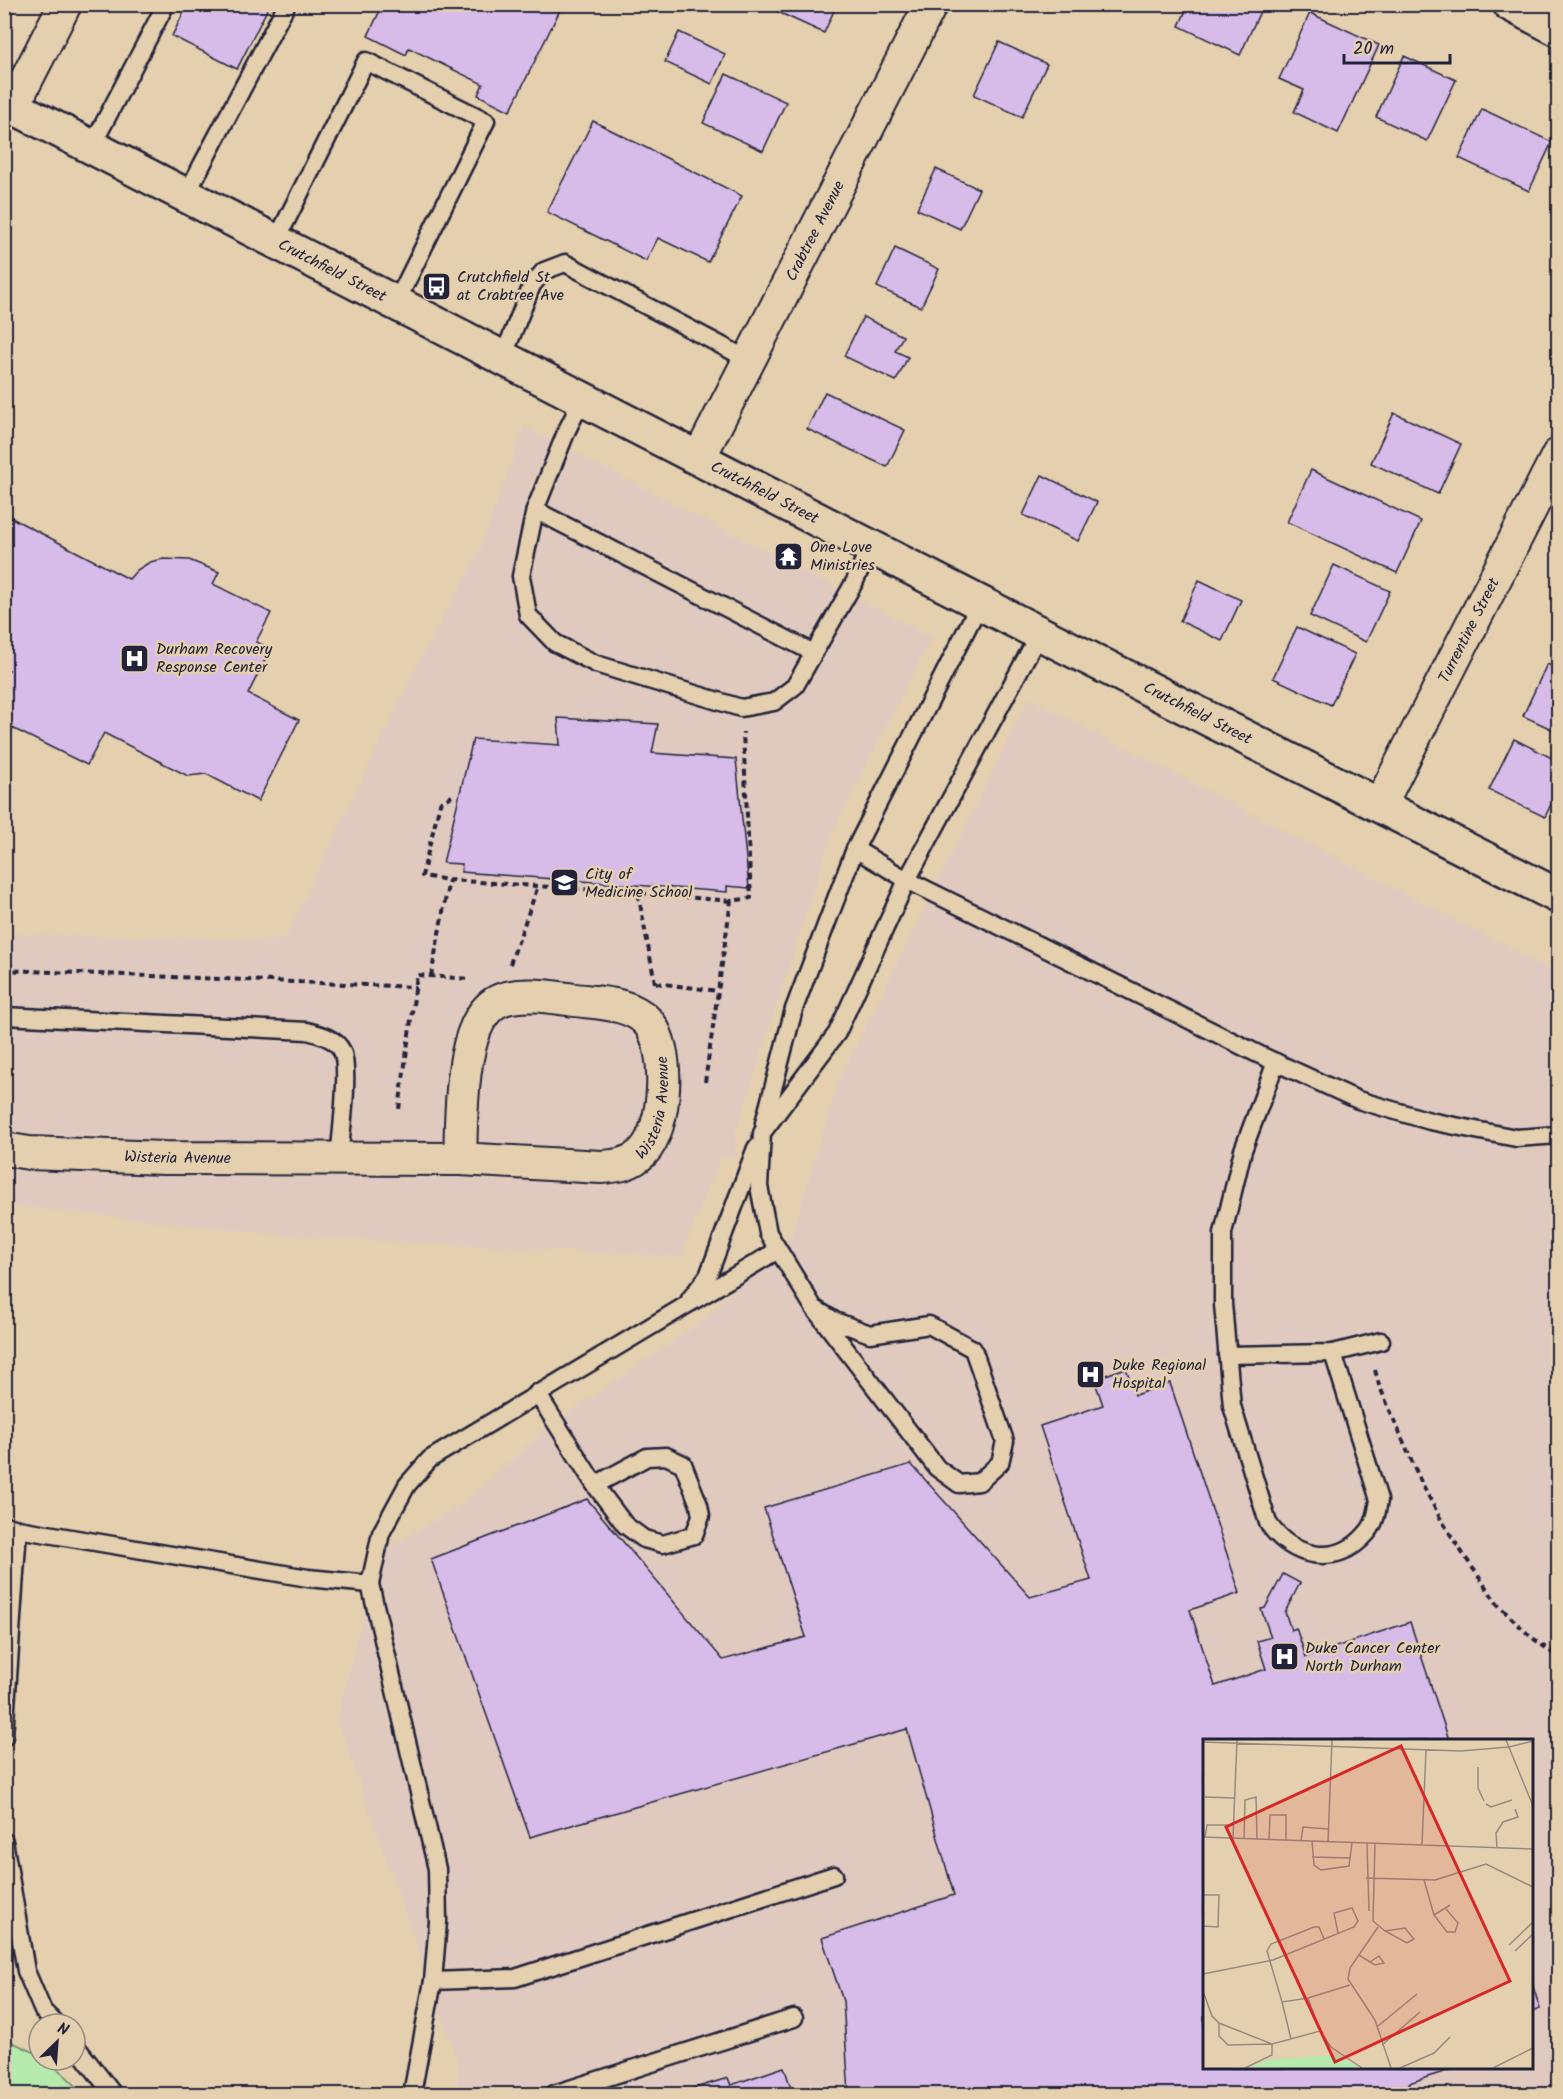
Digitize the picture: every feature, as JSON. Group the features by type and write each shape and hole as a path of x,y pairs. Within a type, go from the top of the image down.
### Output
{"street":[{"name":"Crabtree Avenue","path":"699,458 931,4"},
{"path":"1510,4 1558,29"},
{"path":"9,104 61,6"},
{"name":"Crutchfield Street","path":"9,104 980,603 1558,896"},
{"name":"Turrentine Street","path":"1380,805 1558,455"},
{"name":"Wisteria Avenue","path":"4,1149 29,1153 164,1158 460,1159 601,1167 627,1163 645,1150 661,1110 662,1056 659,1042 648,1022 635,1012 609,1004 531,996 514,996 500,1000 487,1011 469,1043 465,1060 460,1159"}],"lane":[{"path":"92,147 166,4"},
{"path":"186,195 287,4"},
{"path":"276,242 366,61 486,121 396,303"},
{"path":"503,357 532,285 544,271 565,263 749,360"},
{"path":"583,398 567,430 535,510 521,576 528,615 555,643 596,664 741,708 774,702 795,686 855,581 870,546"},
{"path":"535,510 814,653"},
{"path":"683,1308 708,1276 762,1133 794,1009 855,849 980,603"},
{"path":"814,1308 835,1322 870,1334 929,1325 973,1349 1005,1441 1000,1463 979,1482 959,1484 937,1468 814,1308 768,1233 759,1186 762,1133 837,1033 908,880 1040,632"},
{"path":"855,849 908,880 1276,1062 1358,1100 1430,1121 1516,1138 1558,1135"},
{"path":"4,1016 307,1031 328,1037 342,1050 345,1073 339,1158"},
{"path":"1276,1062 1243,1150 1223,1233 1223,1304 1227,1355 1233,1406 1268,1523 1277,1536 1291,1546 1322,1556 1338,1555 1367,1534 1375,1520 1379,1500 1333,1353"},
{"path":"412,2094 433,1981 438,1922 437,1869 370,1584 381,1533 407,1485 430,1460 537,1393 778,1250"},
{"path":"1227,1355 1333,1353 1381,1341"},
{"path":"537,1393 595,1485 625,1525 644,1539 663,1544 694,1535 701,1516 683,1464 666,1456 647,1457 595,1485"},
{"path":"4,1737 11,1527 308,1578 370,1584"},
{"path":"4,1841 26,1971 44,2012"},
{"path":"433,1981 515,1978 834,1875"},
{"path":"554,2094 794,2018"},
{"path":"87,2060 113,2094"}],"path":[{"path":"452,796 440,803 422,876 449,880 638,892 730,901 751,898 743,732"},
{"path":"431,976 449,880"},
{"path":"509,965 538,886"},
{"path":"638,892 655,983"},
{"path":"705,1082 730,901"},
{"path":"4,970 416,987"},
{"path":"1374,1366 1379,1385 1420,1480 1439,1516 1498,1605 1530,1636 1558,1657"}],"shaded area":[{"name":"City of Medicine School","path":"524,426 932,637 832,833 736,1133 736,1158 722,1156 681,1257 301,1237 5,1205 5,934 284,940 422,655 479,552"},
{"name":"Duke Regional Hospital","path":"1029,698 1558,973 1558,2094 457,2094 458,2064 337,1720 377,1554 465,1502 545,1429 703,1320 792,1234 838,1081"}],"green space":[{"path":"5,2039 27,2049 27,2072 61,2072 84,2094 5,2094"}],"building":[{"path":"188,4 270,4 237,69 172,36"},
{"path":"383,4 549,4 560,10 510,111 478,95 483,84 409,48 406,55 368,36"},
{"path":"781,4 837,4 824,33 778,12"},
{"path":"1189,4 1263,5 1240,55 1179,26"},
{"path":"1310,13 1379,45 1338,133 1294,112 1304,90 1279,79"},
{"path":"679,32 725,54 712,84 665,62"},
{"path":"999,42 1047,64 1022,117 974,95"},
{"path":"1404,56 1456,80 1427,141 1376,117"},
{"path":"726,74 786,102 763,151 703,123"},
{"path":"1482,109 1552,142 1529,191 1459,158"},
{"path":"593,121 742,196 708,262 658,238 646,261 547,212"},
{"path":"936,169 979,189 960,229 917,209"},
{"path":"895,248 939,269 921,307 877,287"},
{"path":"863,317 903,336 895,351 908,357 896,381 844,356"},
{"path":"825,392 905,430 887,467 807,429"},
{"path":"1394,413 1461,444 1438,494 1371,463"},
{"path":"1311,470 1421,521 1397,573 1287,522"},
{"path":"1042,475 1097,502 1078,541 1023,515"},
{"name":"Durham Recovery Response Center","path":"4,514 129,579 137,570 150,562 163,559 189,560 219,572 213,584 271,613 256,642 271,648 248,694 299,720 258,801 206,774 188,776 104,733 87,765 4,724 4,679 9,670 4,668"},
{"path":"1334,565 1390,591 1366,642 1310,616"},
{"path":"1199,580 1241,600 1222,641 1180,621"},
{"path":"1297,627 1355,654 1331,705 1273,678"},
{"path":"1547,664 1558,669 1558,732 1523,716"},
{"path":"558,718 658,724 652,753 736,759 749,888 727,886 727,892 461,872 462,864 443,863 473,739 560,745"},
{"path":"1514,739 1558,761 1558,789 1545,817 1489,790"},
{"path":"1126,1368 1135,1395 1170,1383 1240,1593 1190,1610 1215,1686 1266,1669 1257,1641 1271,1637 1261,1609 1265,1608 1283,1574 1300,1583 1285,1612 1291,1630 1296,1628 1306,1657 1410,1622 1449,1739 1203,1739 1203,2069 1453,2069 1409,2083 1413,2094 849,2094 843,2001 822,1938 954,1895 907,1729 530,1837 431,1559 587,1499 723,1660 806,1637 764,1508 911,1464 1030,1597 1091,1580 1040,1426 1103,1405 1094,1379"},
{"path":"1533,1986 1540,2009 1533,2012"},
{"path":"784,2067 793,2094 675,2094 728,2078 731,2085"}],"place":[{"name":"Crutchfield St at Crabtree Ave","path":"436,286"},
{"name":"One Love Ministries","path":"789,556"},
{"name":"Durham Recovery Response Center","path":"135,658"},
{"name":"City of Medicine School","path":"564,883"},
{"name":"Duke Regional Hospital","path":"1091,1374"},
{"name":"Duke Cancer Center North Durham","path":"1284,1657"}]}
